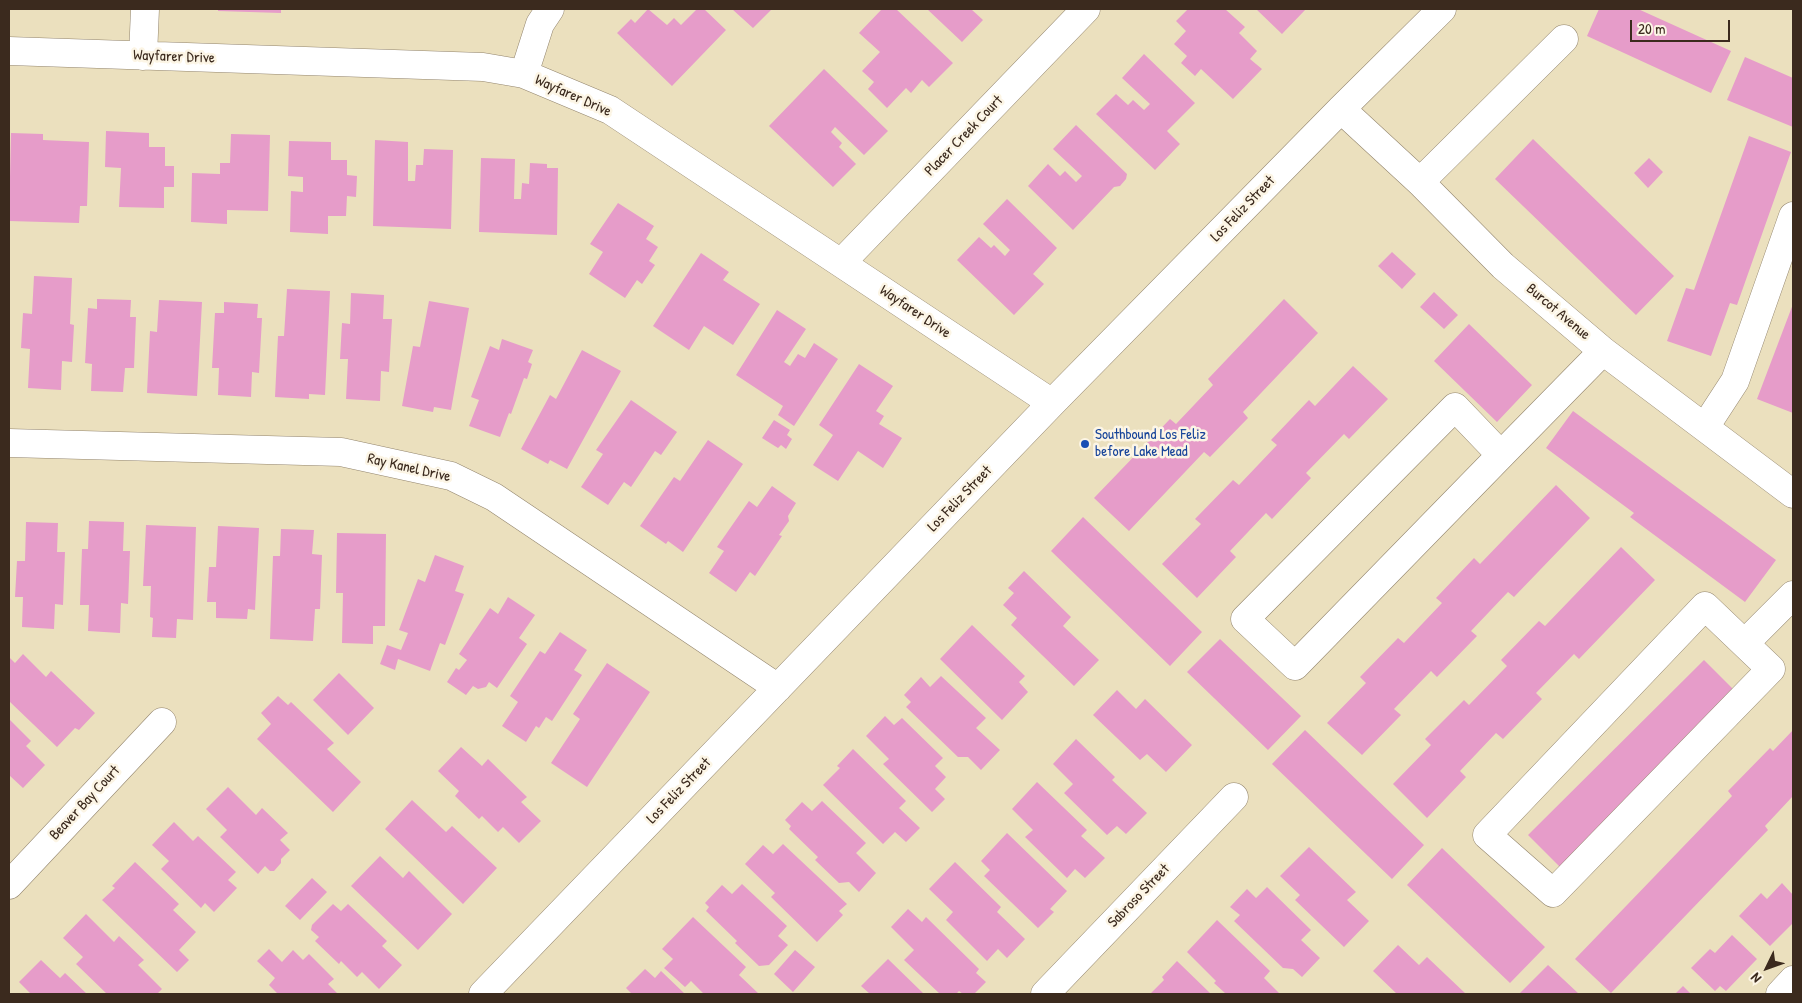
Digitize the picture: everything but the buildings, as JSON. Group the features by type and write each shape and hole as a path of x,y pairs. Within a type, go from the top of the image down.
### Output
{"street":[{"path":"143,56 145,9"},
{"path":"524,74 540,24 550,9"},
{"name":"Placer Creek Court","path":"841,263 1086,9"},
{"name":"Los Feliz Street","path":"483,994 1052,403 1442,9"},
{"path":"1420,182 1564,39"},
{"name":"Wayfarer Drive","path":"9,51 484,66 524,74 610,110 1052,403"},
{"name":"Burcot Avenue","path":"1341,109 1420,182 1503,266 1603,351 1792,490"},
{"path":"1705,427 1735,380 1793,216"},
{"path":"1501,455 1455,407 1245,620 1294,666 1501,455 1603,351"},
{"name":"Ray Kanel Drive","path":"9,443 341,452 451,476 494,497 778,688"},
{"path":"1745,643 1793,595"},
{"path":"1705,606 1745,643 1771,669 1553,893 1487,835 1705,606"},
{"name":"Beaver Bay Court","path":"9,885 162,722"},
{"name":"Sabroso Street","path":"1044,994 1234,797"},
{"path":"1780,994 1793,980"}],"place":[{"name":"Southbound Los Feliz before Lake Mead","path":"1085,444"}]}
